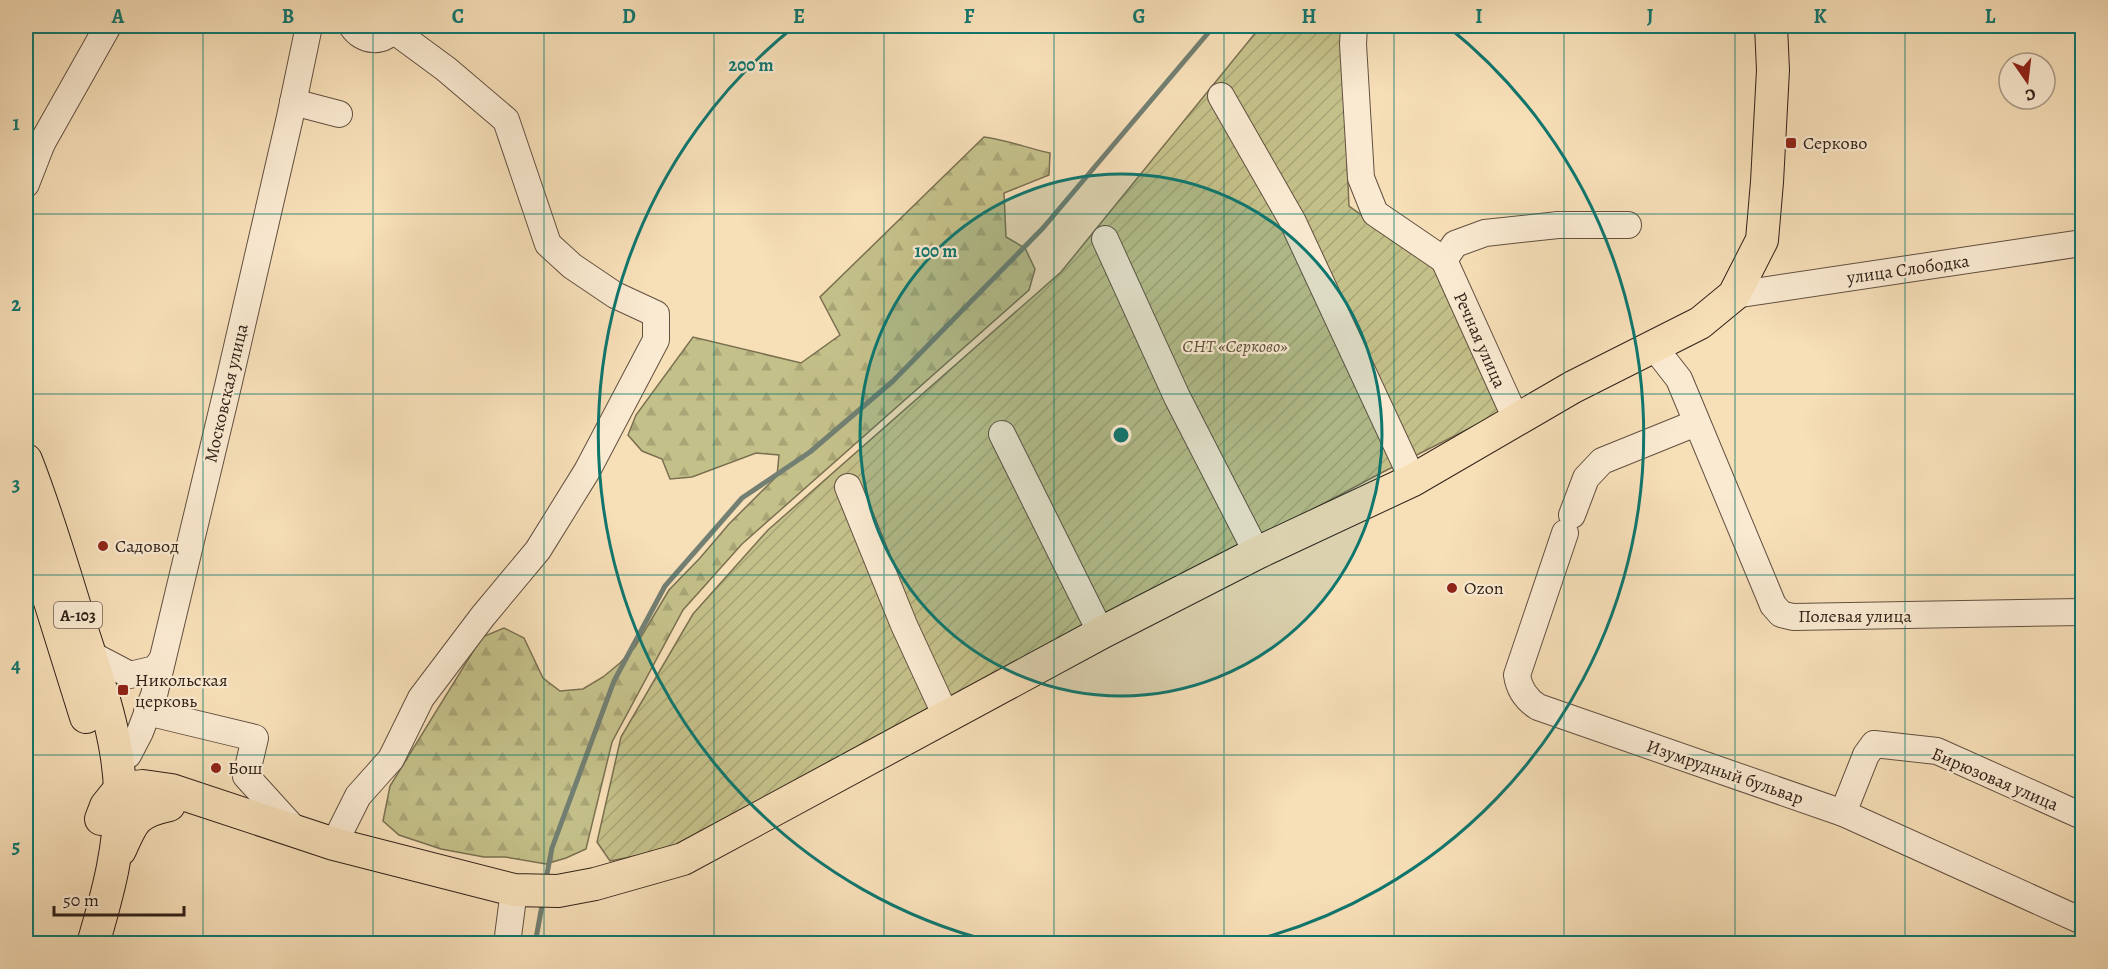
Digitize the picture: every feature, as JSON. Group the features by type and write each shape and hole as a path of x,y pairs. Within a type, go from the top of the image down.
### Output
{"main road":[{"path":"113,785 126,793 170,797 254,818 334,844 536,891 595,884 682,859 1101,633 1257,553 1413,480 1573,387 1700,323 1734,295 1762,240 1771,101 1772,26"},
{"name":"А-103","path":"26,460 57,549 109,722 113,785"},
{"name":"А-103","path":"26,525 91,732 113,785"},
{"name":"Московская улица","path":"93,944 117,858 113,785"},
{"name":"Московская улица","path":"71,944 98,849 113,785"},
{"path":"117,858 133,824 144,812 170,797"}],"street":[{"path":"26,184 34,146 108,26"},
{"name":"Московская улица","path":"113,785 140,732 162,660 228,386 309,26"},
{"path":"334,844 358,796 391,759 421,698 483,616 538,550 587,471 656,340 656,314 615,294 573,266 548,244 506,120 394,28 388,35 372,40 364,38 352,26"},
{"path":"1354,26 1353,44 1361,178 1375,213 1444,260 1455,244 1485,233 1558,225 1628,225"},
{"path":"1221,96 1293,222 1413,480"},
{"path":"293,102 339,114"},
{"path":"1105,240 1177,397 1257,553"},
{"name":"улица Слободка","path":"1734,295 2082,243"},
{"name":"Речная улица","path":"1444,260 1516,419"},
{"name":"Полевая улица","path":"1654,347 1678,379 1773,605 1781,614 1793,617 2082,612"},
{"name":"Изумрудный бульвар","path":"1696,423 1602,461 1586,478 1517,675 1518,684 1530,702 1538,707 1843,813 2081,918"},
{"path":"1002,434 1101,633"},
{"path":"848,487 904,625 946,716"},
{"path":"90,654 130,675 155,669 162,660"},
{"path":"147,712 255,738 246,776 296,831"},
{"name":"Бирюзовая улица","path":"1843,813 1866,755 1874,744 1937,751 2082,816"},
{"path":"507,944 536,891"}],"green space":[{"name":"СНТ «Серково»","path":"1261,26 1341,26 1349,206 1441,272 1502,412 1381,473 675,848 610,861 597,842 621,737 693,614 768,530 1061,272"},
{"path":"984,137 1050,153 1049,175 1004,193 1006,237 1025,248 1035,269 1029,290 742,544 683,610 612,742 586,849 546,864 505,857 484,857 441,849 399,835 383,821 390,786 482,637 504,628 524,638 543,678 560,691 583,689 603,677 635,647 669,590 729,524 777,476 779,455 756,453 692,477 670,479 662,459 642,451 628,435 636,415 693,337 801,363 840,335 820,297"}],"waterway":[{"path":"546,879 552,848 614,681 665,586 742,498 810,452 893,381 1043,228 1214,26"},
{"path":"535,944 543,900"}],"place":[{"name":"Серково","path":"1791,143"},
{"name":"Садовод","path":"103,546"},
{"name":"Ozon","path":"1452,588"},
{"name":"Никольская церковь","path":"123,690"},
{"name":"Бош","path":"216,768"}]}
